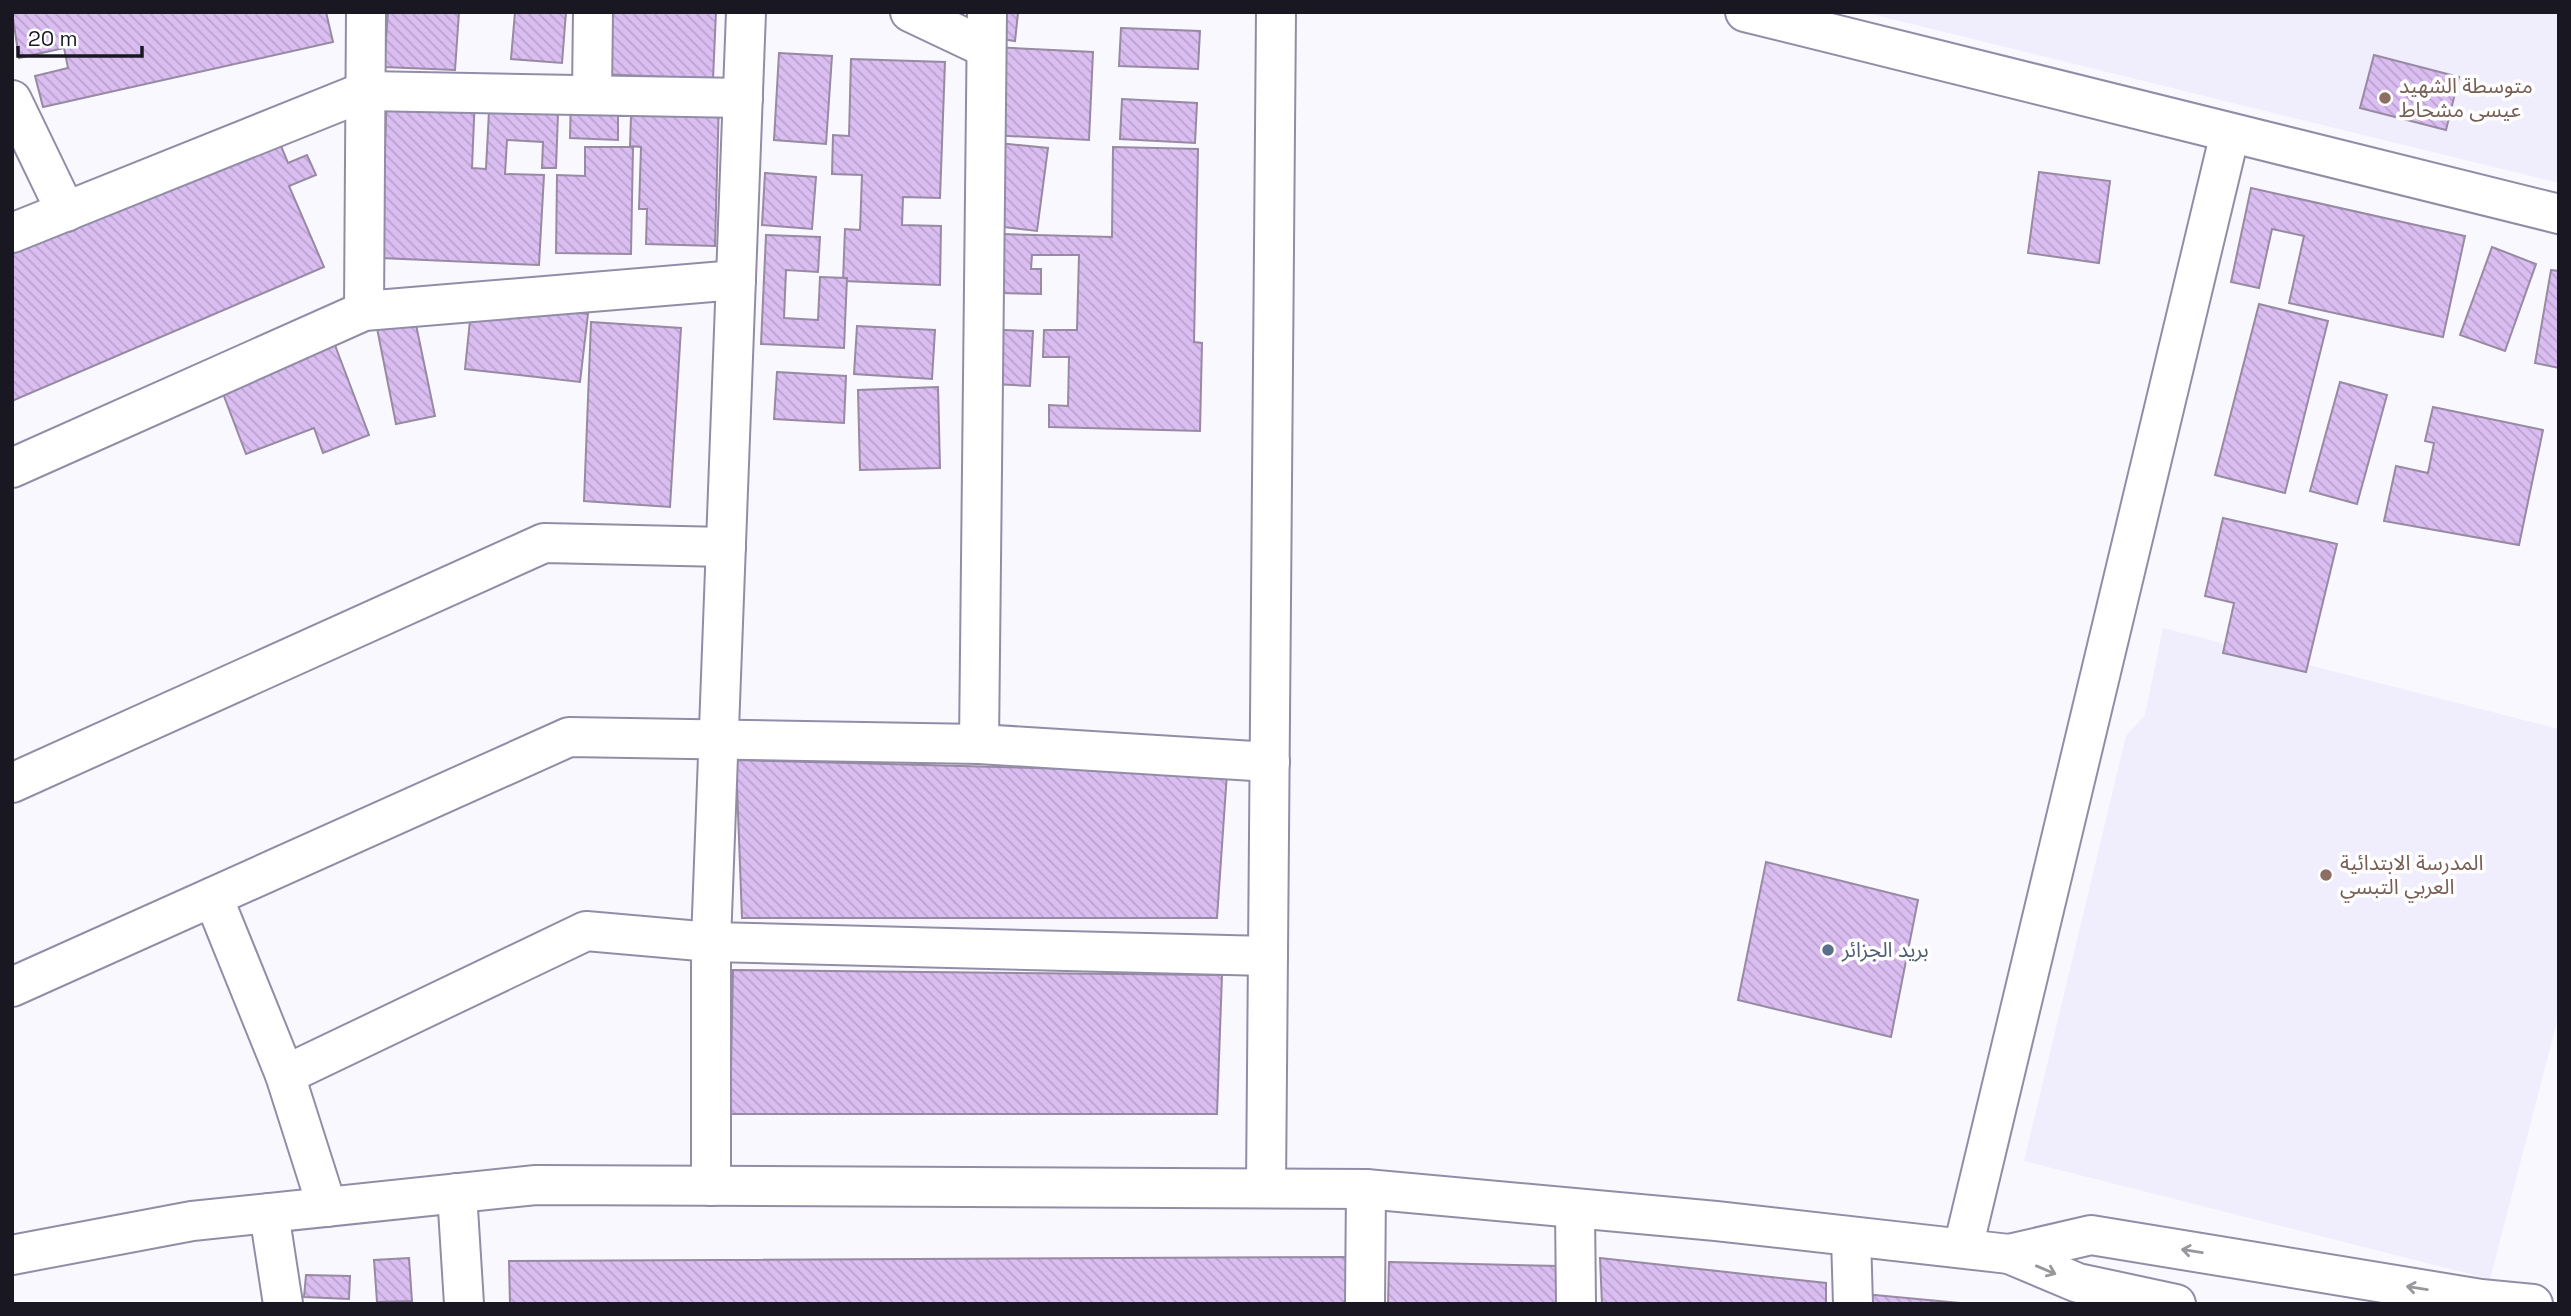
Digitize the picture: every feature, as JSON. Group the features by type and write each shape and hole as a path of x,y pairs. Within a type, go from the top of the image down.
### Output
{"street":[{"path":"364,311 366,12"},
{"path":"592,93 593,12"},
{"path":"711,1186 712,942 746,12"},
{"path":"910,12 987,30 979,744"},
{"path":"1266,1188 1276,12"},
{"path":"1745,12 2559,214"},
{"path":"12,233 366,91 592,93 743,98"},
{"path":"12,100 66,212"},
{"path":"1963,1248 2230,132"},
{"path":"12,468 364,311 736,280"},
{"path":"12,783 544,543 726,547"},
{"path":"12,987 569,737 979,744 1270,762"},
{"path":"213,897 285,1075 327,1207"},
{"path":"285,1075 586,931 712,942 1268,956"},
{"path":"12,1255 192,1221 536,1185 1366,1189 2009,1254 2078,1283 2176,1304"},
{"path":"1365,1304 1366,1189"},
{"path":"457,1193 464,1304"},
{"path":"1575,1209 1576,1304"},
{"path":"268,1213 283,1304"},
{"path":"2009,1254 2091,1235 2481,1299 2533,1304"},
{"path":"1851,1237 1853,1304"},
{"path":"2543,1304 2559,1295"}],"shaded area":[{"name":"متوسطة الشهيد عيسى مشحاط","path":"1863,12 2559,12 2559,183"},
{"name":"المدرسة الابتدائية العربي التبسي","path":"2163,628 2559,729 2559,1014 2490,1279 2024,1161 2126,736 2145,715"}],"building":[{"path":"12,12 326,12 333,42 43,107 35,76 68,68 64,48 19,58"},
{"path":"388,12 459,12 455,70 384,67"},
{"path":"515,12 566,12 562,63 511,59"},
{"path":"604,12 716,12 713,79 600,74"},
{"path":"990,12 1018,13 1015,41 987,37"},
{"path":"1121,28 1200,31 1198,69 1119,66"},
{"path":"993,47 1093,52 1089,140 989,135"},
{"path":"779,53 832,56 826,144 774,140"},
{"path":"2374,55 2459,77 2446,130 2360,108"},
{"path":"851,59 945,62 940,198 903,197 902,225 941,226 940,285 843,281 845,229 860,230 862,175 832,174 833,135 849,136"},
{"path":"387,91 475,95 472,168 486,169 489,111 558,114 556,168 542,168 543,142 507,140 505,174 544,175 539,265 381,258"},
{"path":"571,96 719,100 715,246 646,244 647,209 639,209 641,147 630,146 631,116 618,116 618,140 570,138"},
{"path":"1122,99 1197,103 1195,143 1120,139"},
{"path":"274,129 288,163 307,155 316,175 289,186 324,267 12,401 12,246"},
{"path":"998,143 1048,148 1037,231 987,225"},
{"path":"585,147 633,147 631,254 556,253 557,175 585,176"},
{"path":"1113,147 1198,149 1194,342 1202,343 1200,431 1049,427 1049,405 1068,406 1069,357 1043,357 1044,330 1077,330 1079,255 1032,255 1031,269 1041,269 1041,294 1001,293 1002,234 1112,237"},
{"path":"2039,172 2110,181 2099,263 2028,253"},
{"path":"765,173 816,177 812,229 762,225"},
{"path":"2251,188 2465,236 2443,337 2289,303 2304,236 2272,229 2259,288 2231,282"},
{"path":"766,235 820,237 818,272 786,270 784,318 818,320 820,277 847,278 844,348 761,344"},
{"path":"2492,247 2536,264 2505,351 2460,335"},
{"path":"2551,270 2559,271 2559,368 2535,363"},
{"path":"472,301 588,314 580,382 465,369"},
{"path":"2259,304 2328,321 2285,493 2215,475"},
{"path":"414,315 435,416 396,424 376,323"},
{"path":"591,322 681,328 670,507 584,501"},
{"path":"857,326 935,330 932,379 854,374"},
{"path":"977,329 1033,331 1030,386 974,383"},
{"path":"333,340 369,435 323,453 314,428 246,454 219,383"},
{"path":"777,372 846,376 844,423 774,419"},
{"path":"2340,382 2387,395 2357,504 2310,491"},
{"path":"938,387 940,468 860,470 858,390"},
{"path":"2433,407 2543,430 2519,545 2384,521 2396,466 2428,473 2434,443 2425,441"},
{"path":"2223,518 2337,544 2306,672 2223,653 2234,603 2205,596"},
{"path":"736,760 1227,773 1217,918 742,918"},
{"name":"بريد الجزائر","path":"1766,862 1918,900 1891,1037 1738,1000"},
{"path":"733,970 1222,975 1217,1114 730,1114"},
{"path":"1347,1257 1346,1304 510,1304 509,1261"},
{"path":"409,1258 412,1301 377,1302 374,1260"},
{"path":"1600,1258 1826,1283 1826,1304 1602,1304"},
{"path":"1389,1262 1559,1266 1559,1304 1388,1304"},
{"path":"306,1275 350,1276 349,1299 304,1297"},
{"path":"1864,1294 1971,1304 1864,1304"}],"place":[{"name":"متوسطة الشهيد عيسى مشحاط","path":"2385,98"},
{"name":"المدرسة الابتدائية العربي التبسي","path":"2326,875"},
{"name":"بريد الجزائر","path":"1828,950"}]}
